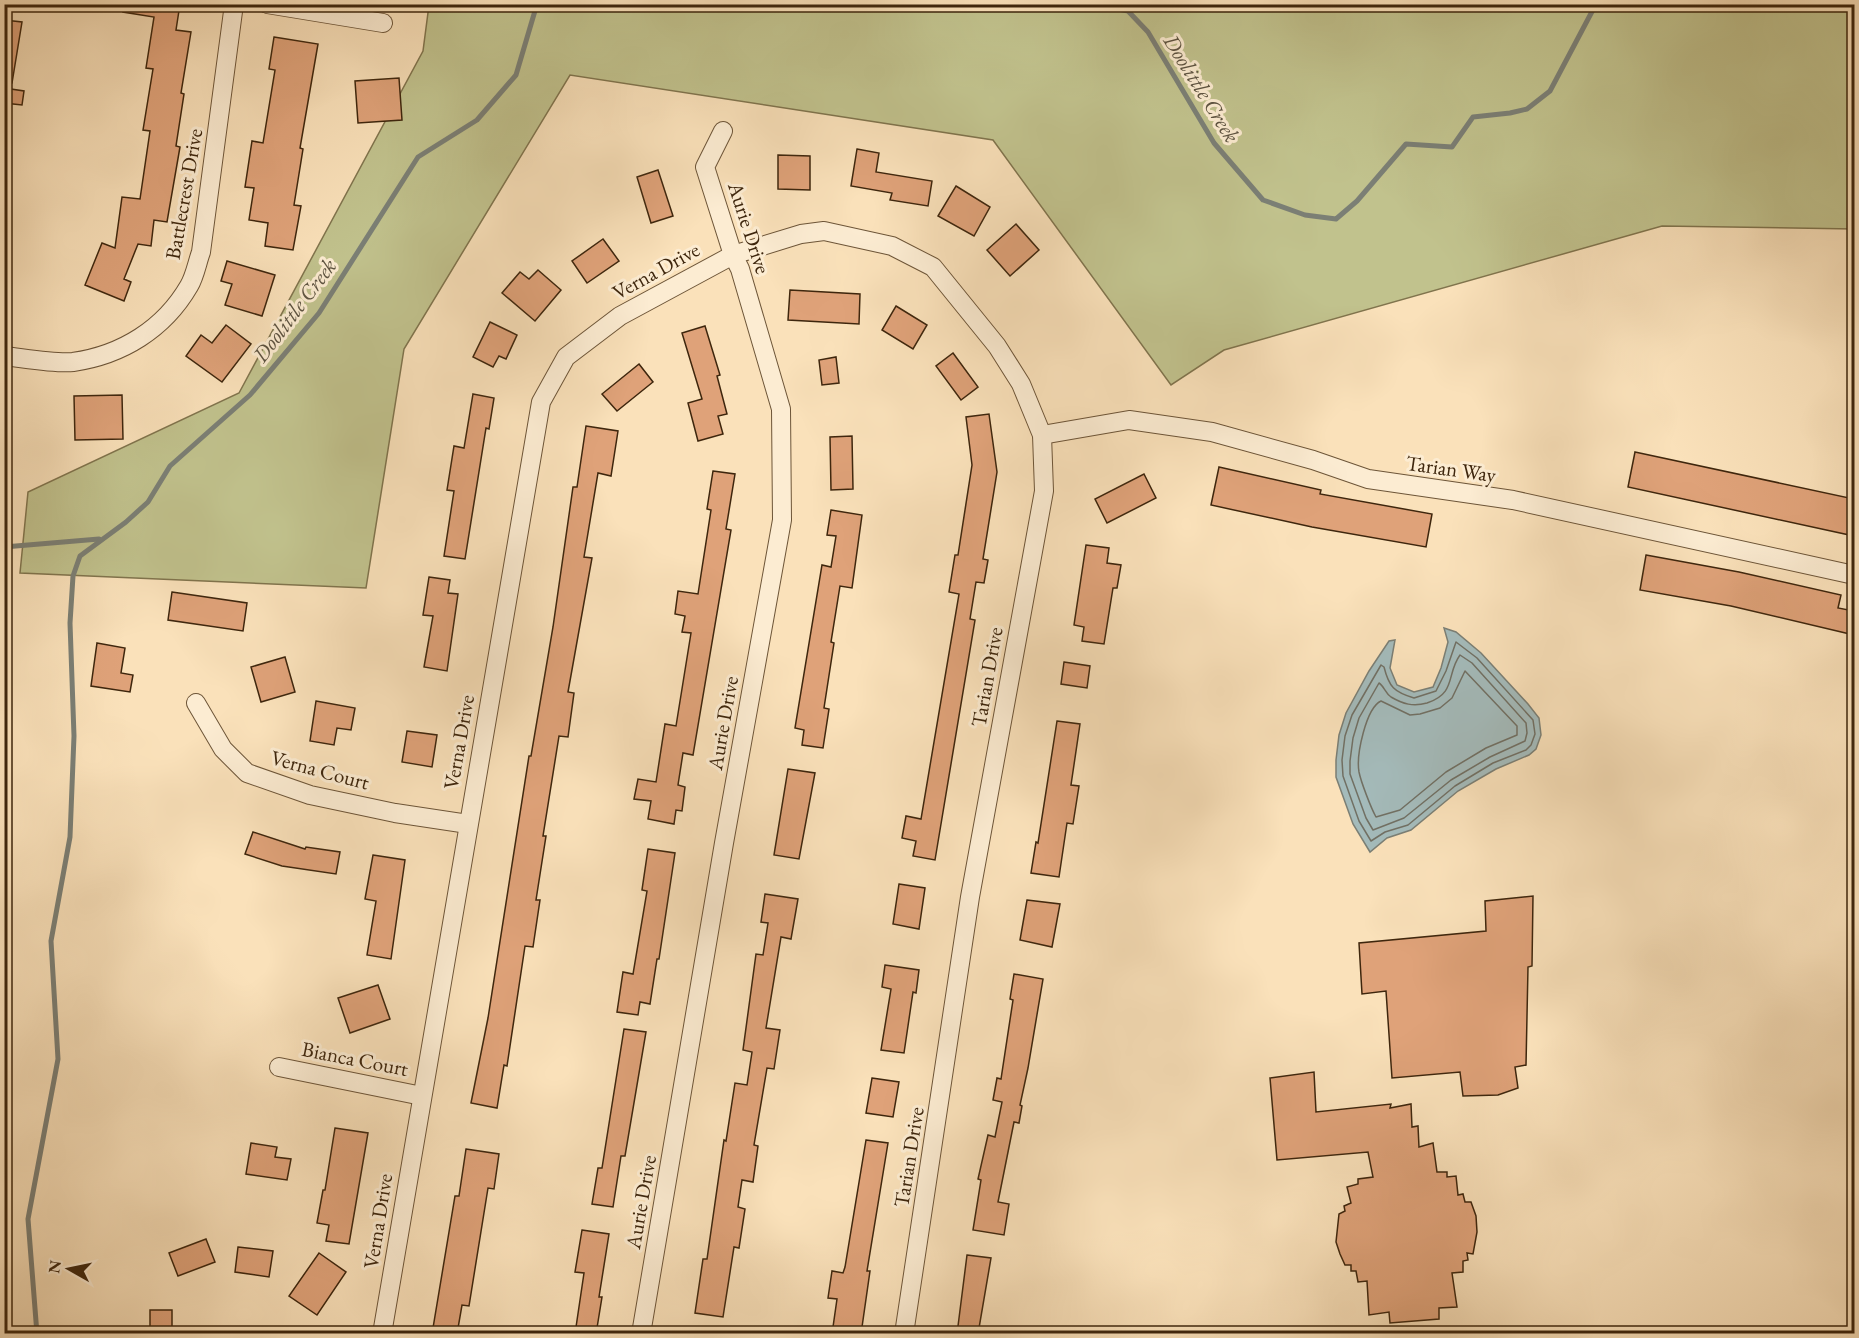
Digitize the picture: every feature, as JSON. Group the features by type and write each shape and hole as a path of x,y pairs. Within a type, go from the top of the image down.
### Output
{"street":[{"name":"Battlecrest Drive","path":"4,356 71,362 111,353 135,342 165,319 190,285 203,240 234,4"},
{"path":"267,4 383,23"},
{"name":"Aurie Drive","path":"641,1334 724,843 782,520 782,409 740,269 733,255 705,167 723,131"},
{"name":"Tarian Drive","path":"733,255 801,234 824,231 892,246 933,267 963,302 1003,356 1021,384 1042,435 1044,490 970,897 904,1334"},
{"name":"Verna Drive","path":"382,1334 541,402 566,357 620,316 733,255"},
{"name":"Tarian Way","path":"1042,435 1129,420 1212,432 1313,460 1368,479 1513,500 1854,575"},
{"name":"Verna Court","path":"196,703 223,749 247,773 309,795 395,813 468,824"},
{"name":"Bianca Court","path":"279,1067 422,1096"}],"green space":[{"path":"429,5 1854,5 1854,229 1662,226 1224,350 1171,385 993,140 570,75 404,349 366,588 20,573 28,492 239,393 423,51"}],"water":[{"path":"1444,628 1456,632 1481,653 1528,704 1539,718 1541,735 1536,749 1529,755 1496,769 1458,791 1411,830 1387,838 1370,852 1353,824 1336,777 1339,735 1346,713 1389,641 1395,640 1390,668 1397,685 1414,692 1433,687 1448,642"}],"building":[{"path":"124,4 180,4 176,30 191,32 181,93 184,94 176,146 180,147 167,222 154,220 151,246 138,244 124,279 131,282 124,301 85,285 102,243 115,248 122,197 140,199 150,131 143,130 153,69 146,68 154,17 123,12"},
{"path":"4,20 22,22 12,83 4,82"},
{"path":"274,37 318,44 300,148 303,149 294,205 301,206 293,250 265,246 268,223 249,220 254,188 245,187 252,141 263,143 275,70 269,69"},
{"path":"399,78 402,120 358,123 355,81"},
{"path":"4,88 24,91 22,105 4,103"},
{"path":"857,149 879,153 876,172 932,181 928,206 890,200 892,193 851,186"},
{"path":"778,155 810,156 810,190 778,189"},
{"path":"658,170 673,216 651,223 637,177"},
{"path":"956,186 990,207 974,236 938,216"},
{"path":"1016,224 1039,250 1010,276 987,250"},
{"path":"603,239 619,261 587,283 572,261"},
{"path":"227,261 275,275 262,316 225,305 232,284 221,281"},
{"path":"538,270 561,290 535,321 502,293 520,272 529,279"},
{"path":"790,290 860,294 859,324 788,320"},
{"path":"896,306 927,325 913,349 882,330"},
{"path":"490,322 517,335 506,359 499,356 493,367 473,357"},
{"path":"226,325 251,344 222,382 186,356 201,335 212,343"},
{"path":"705,326 720,375 717,376 727,414 718,416 723,434 698,441 688,403 702,399 682,333"},
{"path":"953,353 978,387 961,400 936,366"},
{"path":"836,357 839,383 822,385 819,360"},
{"path":"639,364 653,382 617,411 602,394"},
{"path":"473,394 494,398 489,429 486,428 465,559 444,556 454,491 447,490 454,446 464,448"},
{"path":"122,395 123,439 75,440 74,396"},
{"path":"989,414 997,472 983,559 988,560 984,583 976,582 970,619 975,620 935,860 913,856 916,841 902,838 906,816 921,819 959,594 949,592 955,555 958,555 972,465 966,417"},
{"path":"586,426 618,431 611,476 598,473 584,557 592,558 568,692 574,693 568,737 559,736 543,836 546,836 536,900 540,900 533,947 525,946 507,1066 504,1065 497,1108 471,1103 488,1018 529,756 531,756 553,627 573,487 577,487"},
{"path":"852,436 853,489 831,490 830,437"},
{"path":"1635,452 1854,499 1854,536 1628,487"},
{"path":"1219,467 1321,490 1320,494 1432,514 1426,547 1312,527 1211,505"},
{"path":"713,471 735,474 726,529 731,530 693,755 683,753 678,785 685,787 682,811 676,810 674,824 648,819 651,801 634,799 638,779 656,782 665,724 676,726 691,633 682,632 685,616 675,614 678,591 698,594 711,510 707,509"},
{"path":"1144,474 1156,498 1107,523 1095,499"},
{"path":"831,510 862,515 852,588 840,586 824,708 829,709 823,748 802,745 804,730 795,728 822,565 831,567 836,536 827,535"},
{"path":"1086,545 1109,548 1107,563 1121,565 1117,588 1113,588 1104,644 1082,641 1084,627 1074,625"},
{"path":"1646,555 1739,572 1841,595 1838,608 1854,611 1854,635 1731,606 1640,590"},
{"path":"429,577 450,580 448,593 458,594 447,671 424,667 433,616 423,615"},
{"path":"172,592 247,603 243,631 168,620"},
{"path":"97,643 125,648 121,673 133,675 130,692 91,686"},
{"path":"285,657 295,692 261,702 251,667"},
{"path":"1064,662 1090,666 1087,688 1061,684"},
{"path":"316,701 355,708 351,730 337,728 334,745 310,741"},
{"path":"1057,721 1080,724 1071,785 1079,786 1073,824 1067,823 1059,877 1031,873 1036,842 1038,843"},
{"path":"407,731 437,735 432,767 402,762"},
{"path":"788,769 815,773 799,859 774,855"},
{"path":"253,832 305,849 306,847 340,852 336,874 282,866 245,854"},
{"path":"648,849 675,853 650,1004 640,1002 638,1015 617,1012 623,972 633,974 647,891 642,890"},
{"path":"373,855 405,860 391,959 367,955 376,901 365,899"},
{"path":"899,884 925,888 919,929 893,924"},
{"path":"765,894 798,899 791,939 781,937 766,1028 780,1030 774,1069 767,1068 754,1145 758,1146 753,1182 742,1180 738,1207 745,1209 739,1248 734,1247 723,1317 695,1313 703,1259 707,1259 724,1140 726,1141 735,1083 747,1085 752,1052 743,1050 756,954 763,955 768,923 761,922"},
{"path":"1533,896 1532,966 1528,967 1526,1065 1515,1067 1518,1088 1498,1095 1463,1096 1460,1072 1392,1078 1386,991 1362,994 1359,943 1486,931 1485,901"},
{"path":"1027,900 1060,904 1052,947 1020,940"},
{"path":"885,965 919,970 916,993 913,992 904,1053 881,1050 891,989 882,987"},
{"path":"1014,974 1043,979 1020,1105 1022,1106 1019,1123 1014,1122 998,1202 1009,1204 1004,1235 973,1230 981,1180 978,1179 988,1135 995,1137 1002,1102 993,1100 997,1078 1001,1079 1013,1000 1010,999"},
{"path":"378,985 390,1019 350,1033 338,998"},
{"path":"624,1029 646,1032 625,1156 621,1156 613,1207 592,1204 598,1168 602,1168"},
{"path":"1314,1072 1316,1112 1391,1104 1390,1108 1411,1104 1412,1127 1418,1126 1419,1147 1433,1143 1437,1172 1447,1172 1447,1177 1456,1176 1458,1195 1463,1194 1465,1202 1471,1202 1476,1216 1477,1232 1473,1254 1467,1253 1468,1260 1463,1261 1463,1272 1452,1273 1457,1307 1439,1308 1439,1319 1390,1323 1389,1312 1369,1315 1367,1281 1358,1282 1356,1271 1351,1271 1351,1265 1345,1265 1340,1254 1336,1242 1339,1214 1345,1211 1344,1206 1351,1203 1347,1187 1358,1184 1358,1179 1373,1177 1368,1152 1277,1160 1270,1078"},
{"path":"872,1078 899,1082 893,1117 866,1113"},
{"path":"335,1128 368,1133 349,1244 326,1241 329,1225 317,1223"},
{"path":"866,1140 888,1143 867,1271 870,1271 861,1334 832,1334 837,1299 828,1298 832,1271 843,1273 845,1267"},
{"path":"251,1143 277,1147 275,1157 291,1159 287,1180 246,1174"},
{"path":"466,1149 499,1154 494,1189 488,1188 469,1306 462,1305 457,1334 432,1334 455,1196 459,1196"},
{"path":"582,1230 609,1234 596,1334 575,1334 584,1273 575,1272"},
{"path":"206,1239 215,1262 178,1276 169,1253"},
{"path":"238,1247 273,1251 269,1277 235,1272"},
{"path":"319,1253 346,1272 317,1315 289,1296"},
{"path":"967,1255 991,1258 978,1334 957,1334"},
{"path":"150,1310 172,1310 172,1334 150,1334"}],"waterway":[{"path":"37,1334 28,1219 58,1059 51,941 70,837 74,736 70,623 73,576 80,556 126,522 148,502 170,466 250,395 319,313 418,157 477,120 516,75 537,4"},
{"name":"Doolittle Creek","path":"966,4 1009,9 1039,4"},
{"name":"Doolittle Creek","path":"1095,4 1128,11 1148,32 1214,143 1263,200 1305,215 1336,219 1357,201 1406,144 1452,147 1473,117 1527,109 1550,91 1596,4"},
{"name":"Doolittle Creek","path":"4,547 99,539"}]}
